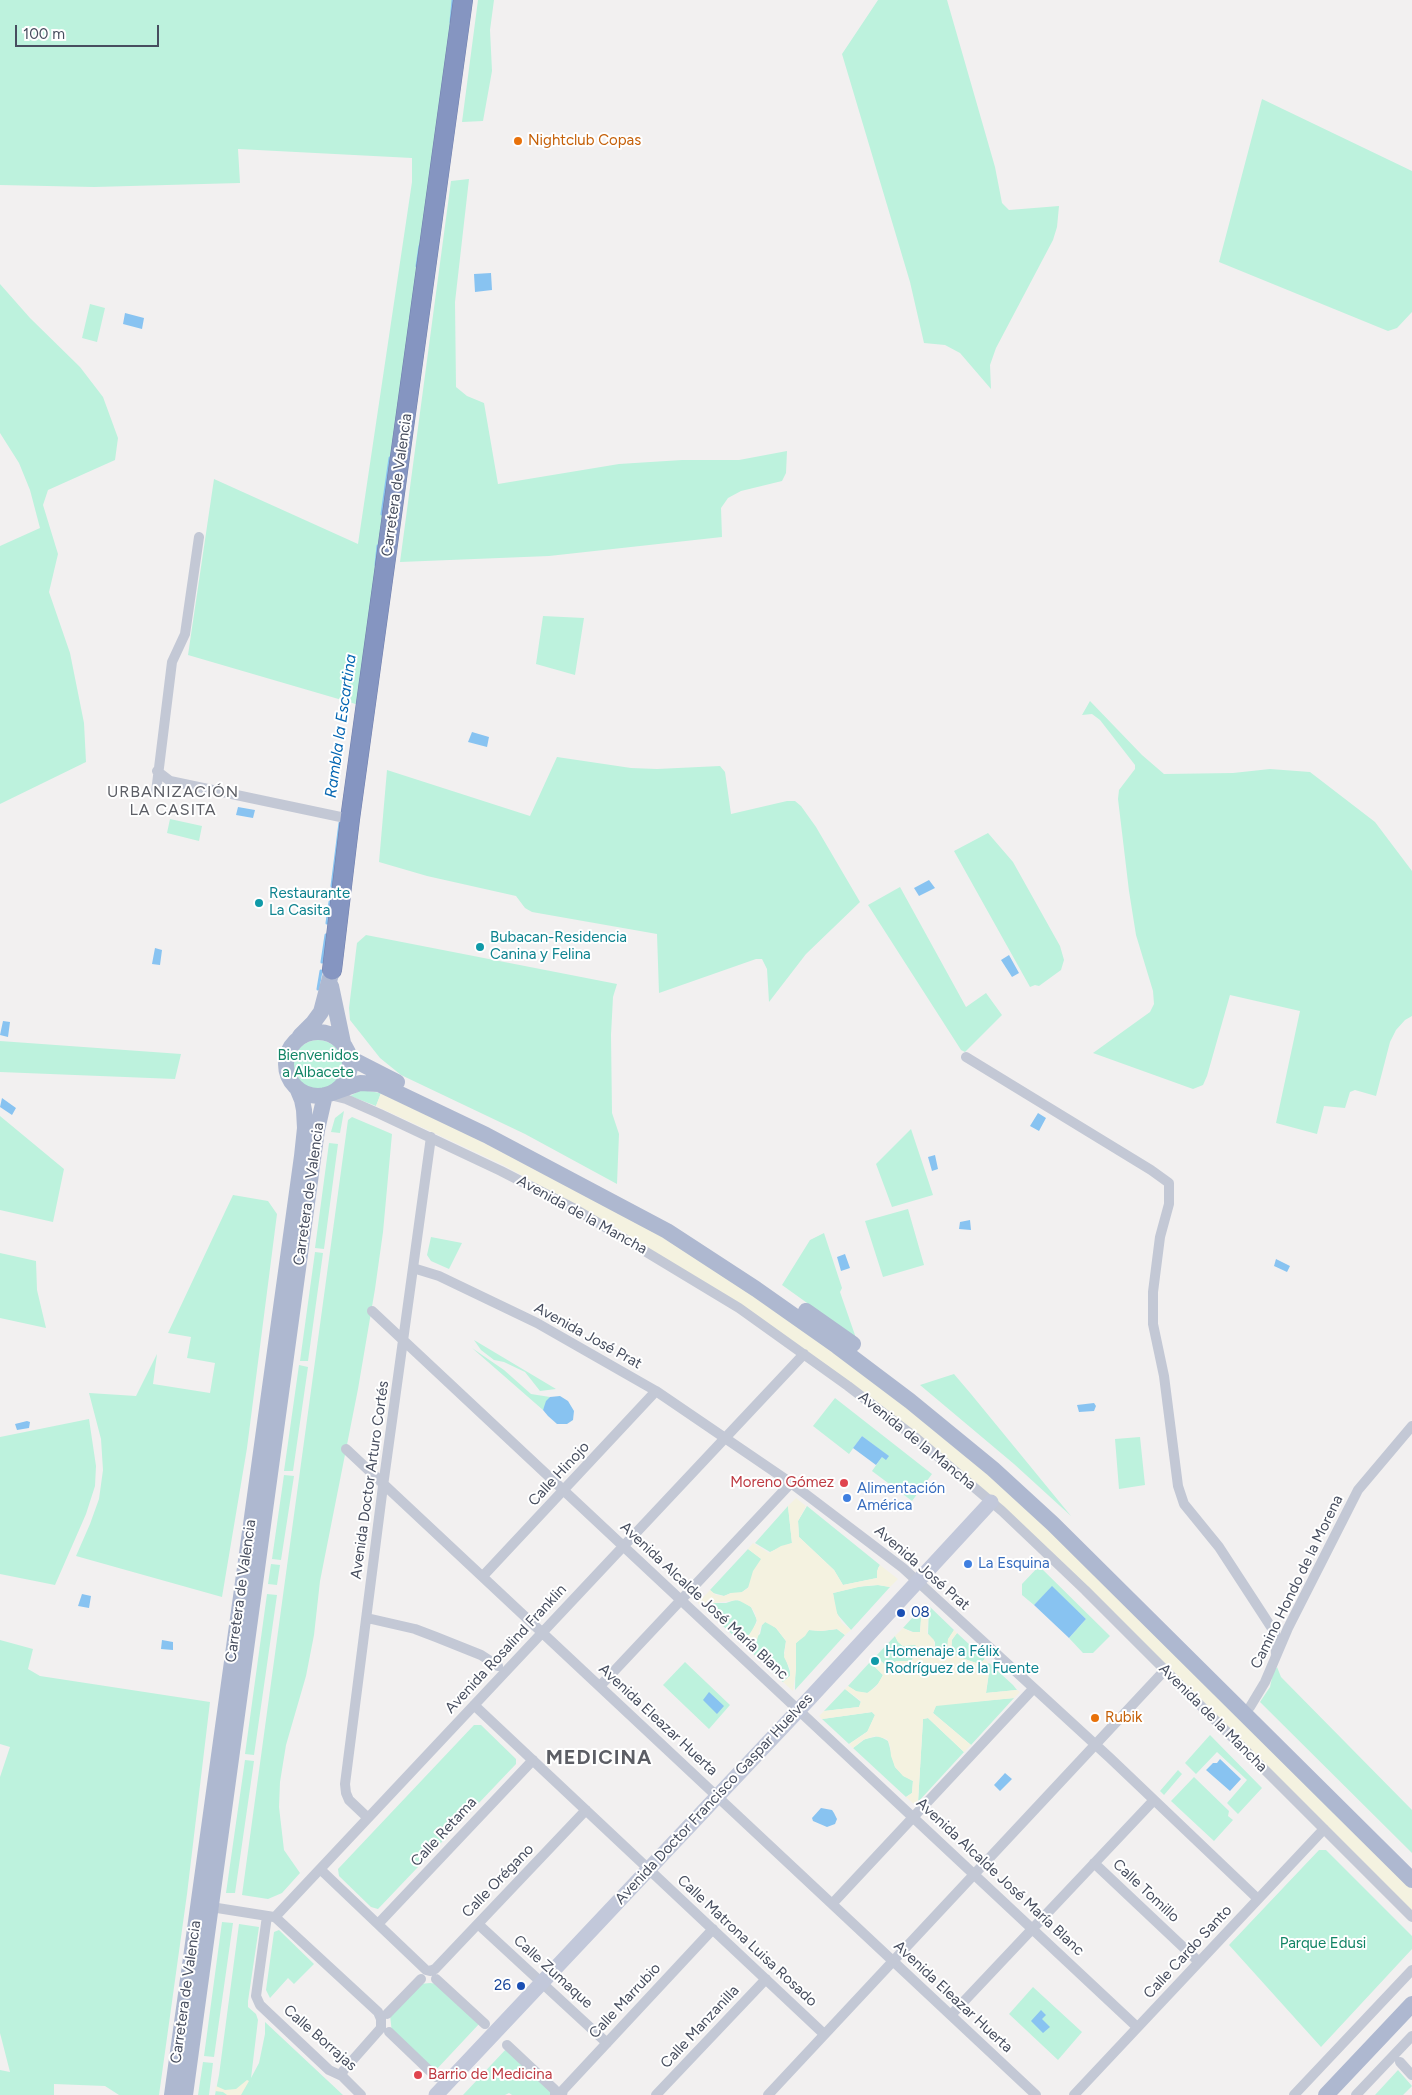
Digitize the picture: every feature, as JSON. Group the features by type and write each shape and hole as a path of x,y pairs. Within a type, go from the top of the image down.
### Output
{"highway":[{"name":"Carretera de Valencia","path":"332,970 350,819 463,0"}],"main road":[{"name":"Carretera de Valencia","path":"294,1041 313,1024 321,1012 332,970"},
{"name":"Carretera de Valencia","path":"332,970 331,986 347,1050"},
{"path":"347,1050 350,1068 347,1079 340,1087 328,1094 315,1096 305,1093 291,1081 286,1065 290,1048 294,1041 303,1035 319,1032 335,1036 347,1050 377,1073 515,1138 654,1213 747,1271 832,1328 917,1393 1005,1467 1065,1521 1412,1867"},
{"name":"Avenida de la Mancha","path":"328,1094 360,1083 379,1084 495,1140 667,1231 764,1295 910,1401 993,1470 1053,1524 1412,1880"},
{"name":"Carretera de Valencia","path":"172,2095 302,1156 305,1128 304,1110 297,1088"},
{"name":"Carretera de Valencia","path":"185,2095 316,1136 328,1094"},
{"path":"1326,2095 1412,2004"},
{"path":"1340,2095 1412,2018"}],"street":[{"path":"156,792 157,771 172,662 185,634 199,537"},
{"path":"157,771 170,781 350,819"},
{"path":"966,1057 1151,1170 1169,1183 1169,1204 1160,1237 1153,1292 1153,1324 1164,1376 1178,1486 1184,1504 1219,1547 1275,1632 1276,1654"},
{"name":"Avenida de la Mancha","path":"328,1094 346,1100 501,1170 575,1209 739,1308 916,1438 991,1502 1085,1590 1412,1917"},
{"name":"Avenida Doctor Arturo Cortés","path":"368,1818 349,1800 345,1784 383,1486 431,1138"},
{"name":"Avenida José Prat","path":"413,1268 440,1276 536,1323 656,1391 791,1483 903,1568 1258,1899"},
{"name":"Avenida Alcalde José María Blanc","path":"372,1311 1137,2027"},
{"name":"Avenida Rosalind Franklin","path":"271,1916 320,1869 804,1354"},
{"name":"Calle Hinojo","path":"483,1576 564,1492 656,1391"},
{"name":"Camino Hondo de la Morena","path":"1250,1707 1265,1682 1276,1654 1358,1490 1412,1426"},
{"name":"Avenida Eleazar Huerta","path":"346,1450 483,1576 1036,2095"},
{"path":"600,1686 791,1483"},
{"name":"Avenida Doctor Francisco Gaspar Huelves","path":"436,2095 799,1710 991,1502"},
{"path":"367,1618 415,1629 481,1656 498,1666"},
{"path":"768,2095 1165,1670"},
{"path":"832,1904 915,1818 1033,1689"},
{"name":"Calle Matrona Luisa Rosado","path":"474,1705 824,2034"},
{"name":"Calle Retama","path":"378,1924 533,1760"},
{"path":"951,2014 1154,1800"},
{"name":"Calle Orégano","path":"433,1975 435,1969 586,1810"},
{"name":"Calle Cardo Santo","path":"1074,2095 1324,1829"},
{"name":"Calle Tomillo","path":"1094,1863 1199,1962"},
{"path":"320,1869 484,2024"},
{"path":"211,1907 271,1916 378,2012 385,2030 436,2077"},
{"name":"Calle Borrajas","path":"271,1916 256,1996 260,2005 329,2070 342,2076 361,2095"},
{"name":"Calle Zumaque","path":"478,1924 607,2043"},
{"name":"Calle Marrubio","path":"562,2095 563,2090 713,1929"},
{"path":"1294,2095 1412,1970"},
{"path":"387,2014 421,1979"},
{"name":"Calle Manzanilla","path":"656,2095 766,1979"},
{"path":"342,2076 343,2071 385,2030"},
{"path":"1356,2095 1412,2036"},
{"path":"507,2045 555,2090 555,2095"},
{"path":"1400,2062 1412,2075"}],"green space":[{"path":"0,0 454,0 359,705 188,655 214,479 358,544 412,182 412,158 238,149 240,183 94,187 0,185"},
{"path":"478,0 494,0 490,30 492,71 483,121 462,122"},
{"path":"878,0 947,0 995,167 1002,203 1009,210 1059,206 1057,227 1053,240 996,348 990,365 991,389 960,353 945,345 924,343 910,282 842,54"},
{"path":"1262,99 1412,171 1412,312 1397,328 1388,331 1219,262"},
{"path":"469,179 455,302 456,387 467,396 484,403 498,484 619,464 682,460 739,460 787,451 786,473 782,481 741,491 728,498 721,508 722,537 549,556 400,562 451,181"},
{"path":"0,284 30,318 80,367 103,397 118,438 115,460 48,490 43,505 58,554 49,592 70,653 84,723 86,762 0,804 0,546 40,528 30,490 19,463 0,433"},
{"path":"90,304 105,308 97,342 82,338"},
{"path":"543,616 584,618 575,675 536,664"},
{"path":"1090,701 1142,755 1164,774 1233,773 1270,769 1310,772 1375,822 1412,871 1412,1016 1405,1020 1396,1030 1390,1042 1376,1096 1355,1090 1350,1092 1345,1108 1324,1106 1317,1134 1276,1123 1300,1011 1230,995 1207,1076 1203,1085 1193,1089 1093,1053 1150,1012 1154,1004 1153,991 1136,935 1118,799 1119,790 1135,769 1135,765 1100,720 1092,714 1082,715"},
{"path":"557,757 631,768 657,769 720,766 725,772 731,814 787,801 795,801 801,806 816,827 860,902 806,954 769,1002 767,969 762,959 756,959 659,993 657,934 532,912 525,908 516,896 427,876 379,862 387,770 530,816"},
{"path":"170,819 202,826 199,841 167,833"},
{"path":"988,833 1013,862 1060,946 1064,960 1061,970 1039,986 1030,987 954,851"},
{"path":"900,887 966,1007 986,993 1002,1015 965,1052 961,1050 868,905"},
{"path":"366,935 617,984 613,997 611,1035 612,1113 619,1134 617,1184 525,1134 401,1075 380,1058 350,1020 349,1008 357,943"},
{"name":"Bienvenidos a Albacete","path":"318,1040 327,1042 338,1051 343,1065 341,1074 332,1085 318,1090 309,1088 298,1079 293,1065 295,1056 304,1045"},
{"path":"0,1041 181,1054 175,1079 0,1072"},
{"path":"361,1090 381,1093 376,1106 350,1096"},
{"path":"344,1111 340,1133 331,1132 335,1118"},
{"path":"0,1116 64,1169 53,1222 0,1210"},
{"path":"352,1117 392,1134 383,1232 358,1389 320,1581 314,1635 306,1676 286,1745 280,1782 279,1807 284,1850 300,1873 282,1893 268,1899 242,1895 348,1120"},
{"path":"911,1129 933,1195 892,1207 876,1164"},
{"path":"329,1143 338,1144 324,1249 315,1248"},
{"path":"233,1195 268,1201 277,1214 247,1448 222,1597 76,1556 99,1499 103,1470 101,1439 89,1393 136,1396 157,1354 153,1384 210,1393 215,1363 187,1358 191,1337 168,1333"},
{"path":"908,1209 924,1265 883,1277 865,1221"},
{"path":"824,1233 842,1288 840,1292 856,1338 782,1285 810,1240"},
{"path":"431,1237 462,1243 449,1269 431,1261 427,1255"},
{"path":"315,1252 323,1253 308,1361 300,1361"},
{"path":"0,1253 36,1261 37,1290 46,1328 0,1318"},
{"path":"474,1340 556,1389 540,1391 525,1372 504,1362 494,1360 481,1350"},
{"path":"472,1348 504,1370 531,1394 550,1397 543,1410"},
{"path":"299,1365 308,1367 293,1471 284,1471"},
{"path":"954,1374 1071,1516 1014,1464 920,1385"},
{"path":"835,1398 932,1474 912,1501 872,1471 882,1457 888,1456 862,1436 849,1454 813,1426"},
{"path":"89,1419 96,1466 95,1486 86,1514 55,1585 0,1574 0,1437"},
{"path":"1140,1437 1145,1485 1119,1489 1115,1439"},
{"path":"284,1475 294,1476 281,1560 272,1559"},
{"path":"788,1506 792,1543 770,1552 755,1543"},
{"path":"807,1506 880,1565 877,1578 843,1585 834,1570 799,1537 798,1521"},
{"path":"748,1549 762,1559 750,1586 741,1593 731,1593 724,1596 713,1593 710,1590"},
{"path":"271,1564 280,1565 277,1585 268,1584"},
{"path":"1039,1566 1110,1636 1093,1653 1083,1653 1069,1638 1086,1619 1052,1587 1034,1605 1022,1595 1022,1584"},
{"path":"878,1585 890,1587 851,1630 837,1614 833,1593 857,1587"},
{"path":"267,1594 277,1595 254,1755 245,1754"},
{"path":"735,1600 742,1601 751,1607 757,1620 752,1632 747,1637 738,1640 704,1608 713,1603 726,1603"},
{"path":"929,1606 954,1630 948,1640 947,1652 935,1652 935,1642 928,1634"},
{"path":"922,1607 920,1632 913,1632 903,1628"},
{"path":"766,1621 776,1628 786,1641 784,1653 790,1676 783,1682 745,1646 760,1634 762,1625"},
{"path":"837,1629 845,1635 795,1690 796,1643 809,1630"},
{"path":"957,1633 985,1659 979,1664 951,1652 952,1640"},
{"path":"895,1636 903,1646 916,1644 912,1661 897,1661 886,1666 876,1656"},
{"path":"0,1640 33,1649 28,1669 40,1676 210,1702 187,1894 159,2095 119,2095 105,2086 54,2084 54,2095 0,2095 0,2070 10,2072 0,2033 0,1777 10,1747 0,1744"},
{"path":"685,1662 730,1705 709,1729 663,1685"},
{"path":"870,1662 883,1675 879,1683 868,1693 857,1692 848,1686"},
{"path":"989,1663 1017,1690 986,1693 989,1672 983,1667"},
{"path":"1277,1667 1281,1677 1412,1810 1412,1853 1260,1702 1270,1687 1273,1673"},
{"path":"845,1689 861,1702 859,1707 824,1711"},
{"path":"1014,1698 971,1745 933,1713 936,1705"},
{"path":"872,1712 875,1715 868,1731 849,1744 822,1719"},
{"path":"928,1718 964,1752 918,1802 923,1719"},
{"path":"474,1725 481,1725 516,1759 516,1764 378,1909 371,1907 339,1876 338,1869"},
{"path":"1210,1735 1262,1788 1238,1814 1227,1803 1247,1780 1217,1752 1196,1774 1185,1763"},
{"path":"879,1736 888,1741 895,1767 904,1776 913,1781 912,1793 906,1797 853,1748 865,1739"},
{"path":"245,1760 254,1761 235,1893 226,1893"},
{"path":"1178,1770 1182,1774 1164,1795 1160,1791"},
{"path":"1194,1777 1229,1811 1228,1816 1233,1820 1214,1841 1171,1801"},
{"name":"Parque Edusi","path":"1319,1850 1326,1850 1412,1936 1412,1949 1321,2047 1229,1945"},
{"path":"222,1922 233,1923 214,2057 204,2056"},
{"path":"239,1924 259,1927 248,2001 248,2007 256,2014 258,2020 251,2078 259,2063 265,2034 265,2022 343,2095 215,2095"},
{"path":"279,1930 314,1964 294,1984 288,1978 270,1998 266,1990 274,1932"},
{"path":"420,1984 437,1984 479,2024 435,2071 392,2033 390,2015"},
{"path":"1033,1987 1082,2032 1058,2060 1009,2014"},
{"path":"507,2048 550,2090 550,2095 512,2095 509,2093 505,2095 463,2095"},
{"path":"203,2062 213,2063 209,2095 198,2095"},
{"path":"1398,2070 1412,2086 1403,2095 1375,2095"}],"sand":[{"path":"381,1093 426,1113 626,1216 684,1250 801,1327 926,1422 1028,1509 1412,1889 1412,1911 989,1496 871,1397 755,1315 620,1230 503,1165 376,1106"},
{"path":"796,1498 806,1506 798,1521 799,1537 834,1570 843,1585 877,1578 877,1571 880,1565 898,1579 890,1587 878,1585 863,1586 833,1593 837,1613 842,1623 851,1630 845,1635 837,1629 809,1630 796,1643 796,1671 793,1691 783,1682 790,1676 790,1669 784,1657 786,1641 776,1628 765,1622 761,1626 757,1640 745,1646 738,1640 749,1635 757,1622 751,1607 738,1600 713,1603 704,1608 698,1603 710,1590 716,1595 724,1596 742,1592 748,1588 753,1571 761,1559 748,1549 753,1543 769,1553 781,1546 792,1543 788,1506"},
{"path":"926,1603 929,1606 927,1633 934,1640 935,1651 940,1653 947,1652 948,1639 954,1630 957,1633 952,1639 951,1652 979,1664 985,1659 989,1663 983,1667 989,1672 986,1693 1017,1690 1020,1692 1014,1698 936,1706 933,1713 971,1745 964,1752 928,1718 923,1719 918,1802 915,1805 906,1797 912,1793 913,1781 903,1776 895,1767 887,1739 875,1736 863,1740 853,1748 849,1744 867,1732 875,1715 872,1712 822,1719 819,1716 824,1711 859,1707 861,1701 845,1689 848,1686 856,1691 867,1693 876,1687 883,1675 870,1662 876,1656 886,1666 897,1661 912,1661 916,1645 903,1646 895,1636 903,1628 911,1632 920,1632 922,1607"},
{"path":"247,2080 249,2081 241,2095 227,2095 223,2092 215,2091 216,2086 225,2090 236,2089"}],"water":[{"path":"491,273 492,290 475,292 474,274"},
{"path":"125,313 144,318 142,329 123,324"},
{"path":"472,732 489,737 487,747 468,742"},
{"path":"238,807 255,810 253,818 236,815"},
{"path":"929,880 935,888 919,896 914,888"},
{"path":"155,948 162,950 160,965 152,964"},
{"path":"1009,955 1019,973 1012,977 1001,960"},
{"path":"3,1021 10,1022 8,1037 0,1035"},
{"path":"2,1098 16,1108 12,1115 0,1107"},
{"path":"1038,1113 1046,1118 1039,1131 1030,1126"},
{"path":"935,1155 938,1169 932,1171 928,1157"},
{"path":"970,1220 971,1230 959,1229 960,1222"},
{"path":"845,1254 850,1268 841,1271 837,1257"},
{"path":"1276,1259 1290,1266 1287,1272 1274,1266"},
{"path":"560,1396 568,1401 574,1411 573,1420 567,1424 557,1424 543,1410 546,1401 550,1397"},
{"path":"1094,1403 1096,1406 1094,1411 1079,1412 1077,1405"},
{"path":"30,1422 29,1428 17,1430 15,1424"},
{"path":"862,1436 889,1456 886,1460 882,1457 876,1465 853,1448"},
{"path":"1052,1586 1086,1619 1069,1638 1034,1605"},
{"path":"82,1594 91,1596 89,1608 78,1606"},
{"path":"162,1640 173,1642 173,1650 161,1649"},
{"path":"709,1692 724,1706 717,1714 703,1700"},
{"path":"1220,1759 1241,1779 1230,1791 1206,1770"},
{"path":"1005,1773 1012,1779 1000,1791 994,1785"},
{"path":"821,1808 832,1810 837,1819 835,1824 827,1827 813,1821 812,1818"},
{"path":"1041,2010 1046,2015 1042,2019 1050,2027 1043,2033 1031,2021"}],"waterway":[{"name":"Rambla la Escartina","path":"451,22 453,0"},
{"name":"Rambla la Escartina","path":"417,266 420,246"},
{"name":"Rambla la Escartina","path":"382,514 390,458"},
{"name":"Rambla la Escartina","path":"376,565 378,546"},
{"name":"Rambla la Escartina","path":"332,886 340,823"},
{"name":"Rambla la Escartina","path":"327,923 330,902"},
{"name":"Rambla la Escartina","path":"322,962 326,935"},
{"name":"Rambla la Escartina","path":"318,989 321,971"}],"place":[{"name":"Nightclub Copas","path":"518,141"},
{"name":"Restaurante La Casita","path":"259,903"},
{"name":"Bubacan-Residencia Canina y Felina","path":"480,947"},
{"name":"Moreno Gómez","path":"844,1483"},
{"name":"Alimentación América","path":"847,1498"},
{"name":"La Esquina","path":"968,1564"},
{"name":"08","path":"901,1613"},
{"name":"Homenaje a Félix Rodríguez de la Fuente","path":"875,1661"},
{"name":"Rubik","path":"1095,1718"},
{"name":"26","path":"521,1986"},
{"name":"Barrio de Medicina","path":"418,2075"}],"district":[{"name":"URBANIZACIÓN LA CASITA","path":"173,801"},
{"name":"MEDICINA","path":"599,1758"}]}
